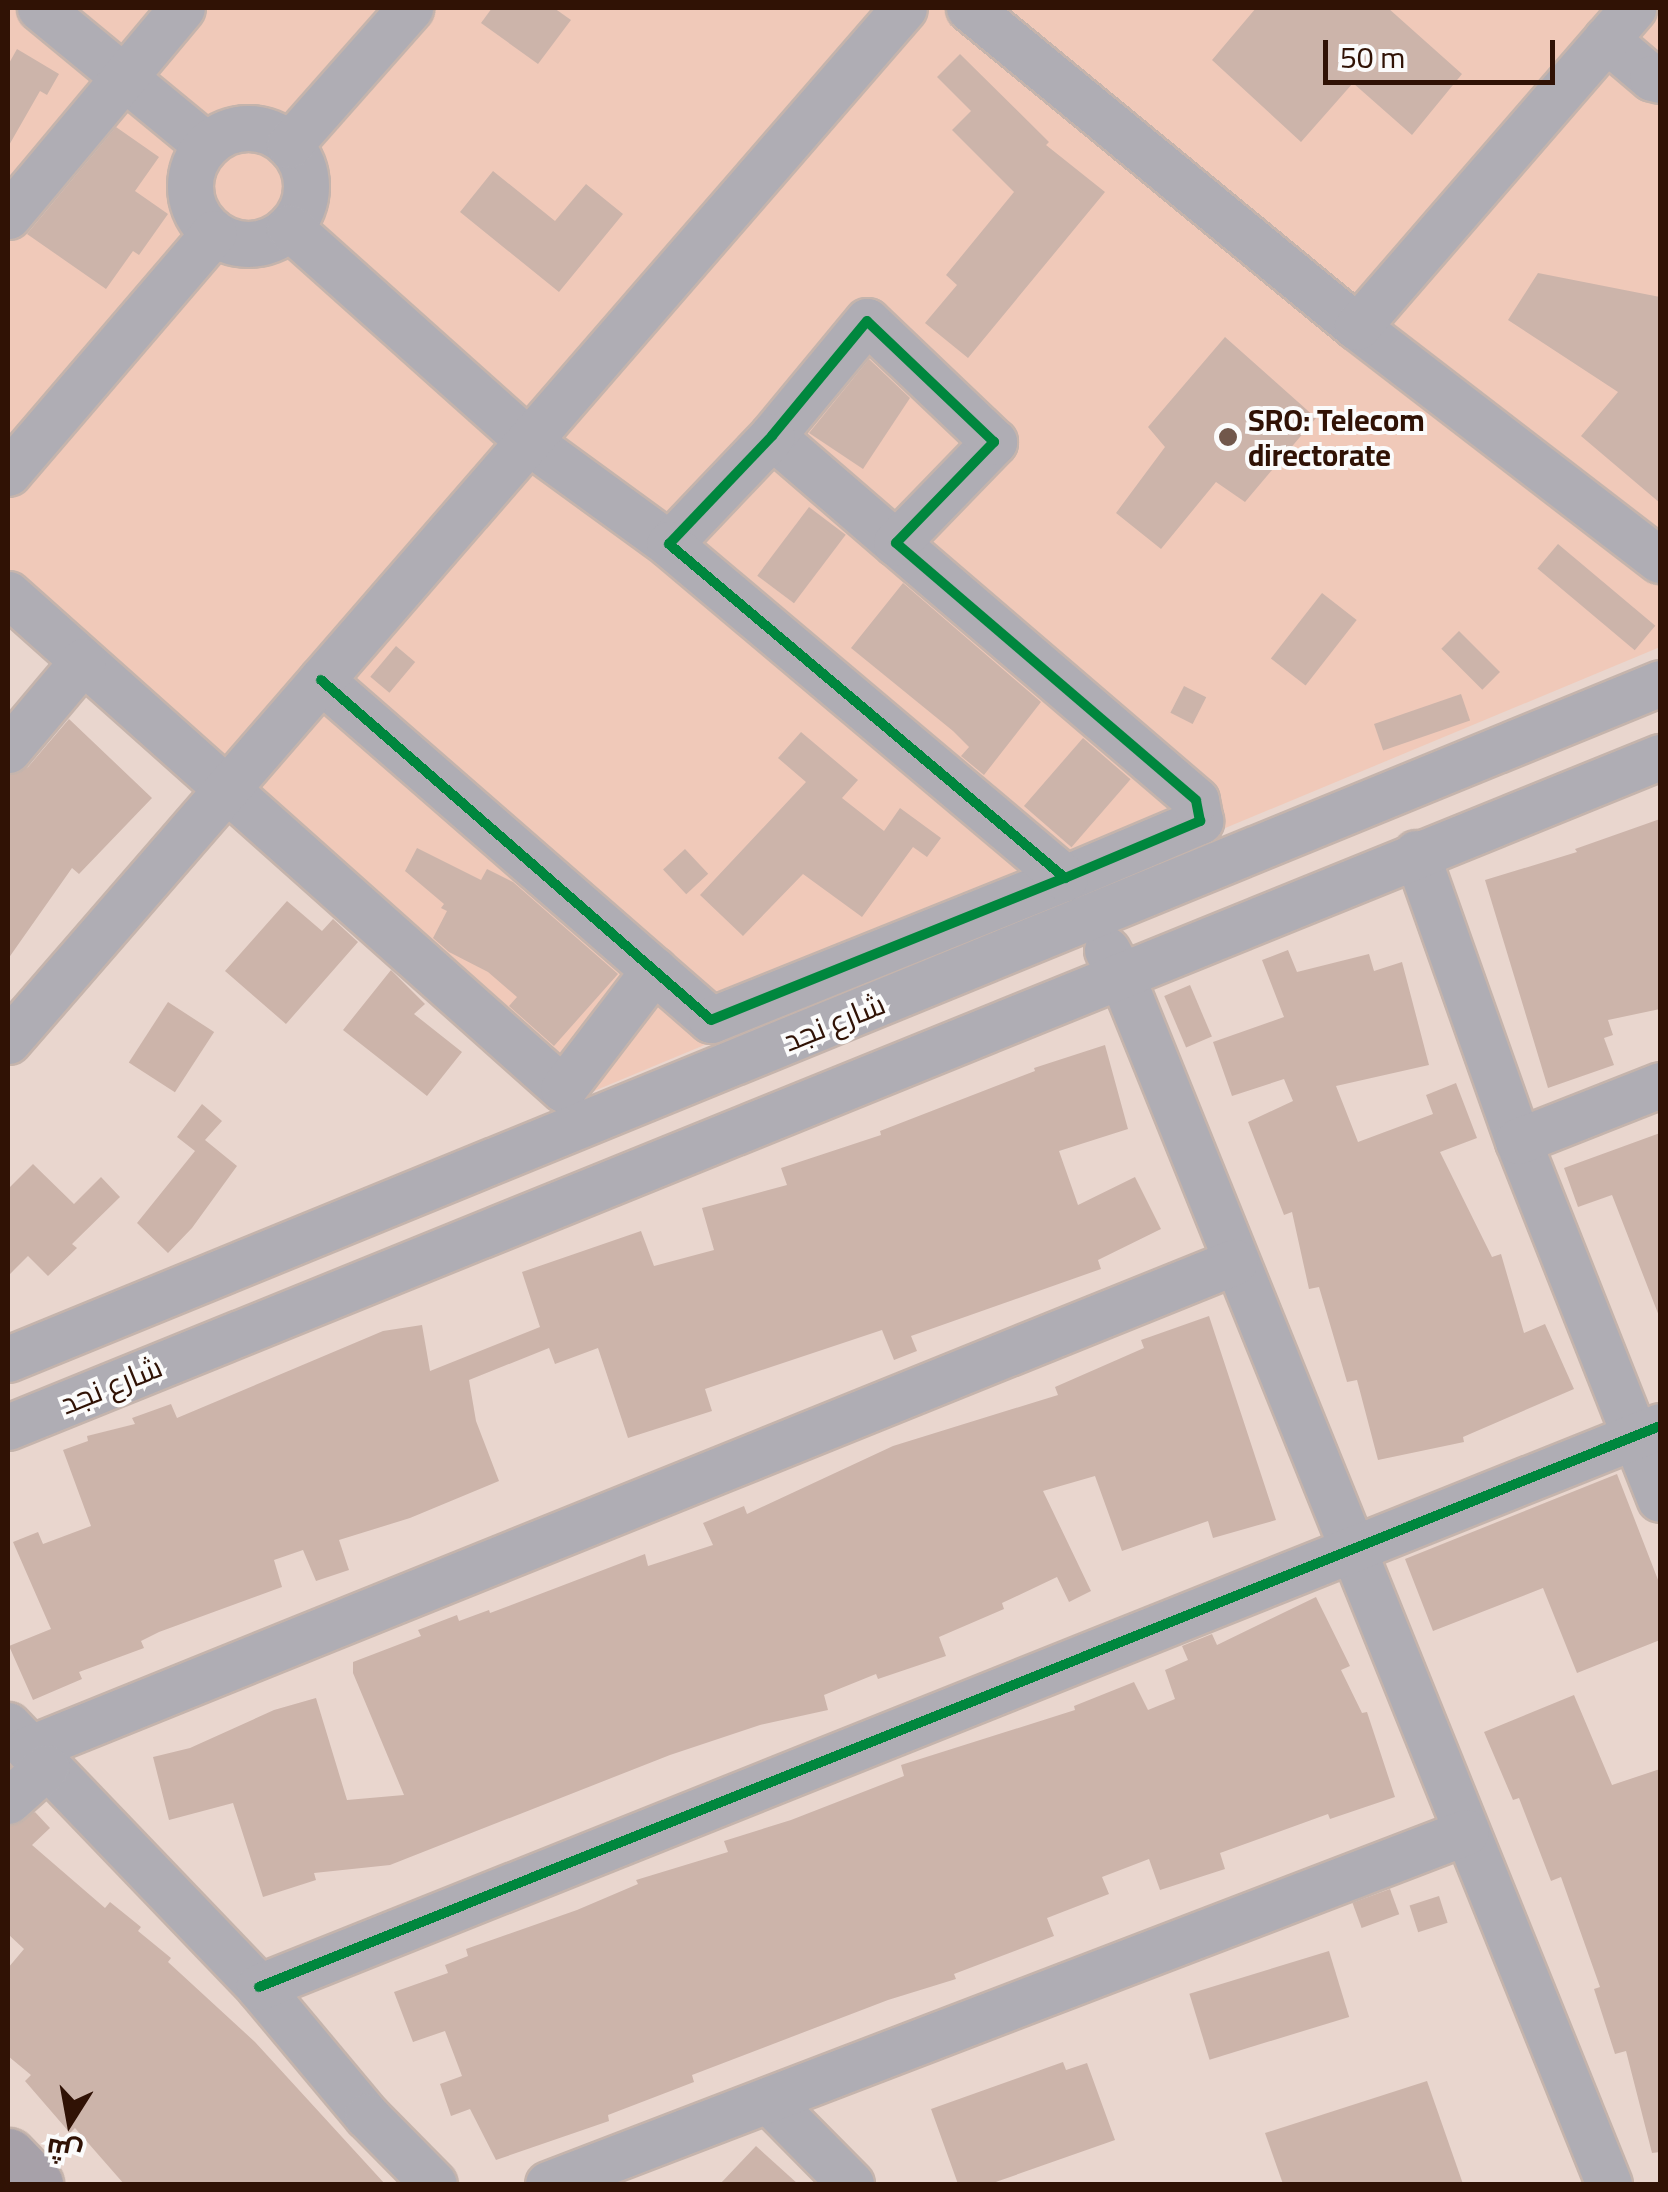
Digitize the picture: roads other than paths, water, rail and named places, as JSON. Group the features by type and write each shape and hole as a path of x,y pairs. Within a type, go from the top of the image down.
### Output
{"highway":[{"path":"8,2156 34,2184"}],"street":[{"path":"40,8 206,146"},
{"path":"8,216 182,8"},
{"path":"289,145 410,8"},
{"path":"8,1041 904,8"},
{"path":"969,8 1357,327 1660,560"},
{"path":"1357,327 1619,23 1652,78 1660,80"},
{"path":"251,128 268,131 289,145 302,165 306,181 300,213 290,226 261,242 228,240 214,233 193,207 190,190 196,158 206,146 235,129 251,128"},
{"path":"290,226 528,442 670,544 1065,878"},
{"path":"8,473 214,233"},
{"path":"670,544 772,436 867,321 994,442 896,543"},
{"path":"321,680 711,1020 1200,821 1196,800 772,436"},
{"path":"8,594 564,1089 654,970"},
{"path":"8,750 83,661"},
{"name":"شارع نجد","path":"8,1360 1660,683"},
{"name":"شارع نجد","path":"8,1428 1660,757"},
{"path":"1416,853 1518,1141 1647,1431 1660,1499"},
{"path":"1088,918 1120,975 1609,2184"},
{"path":"1518,1141 1660,1085"},
{"path":"8,1801 27,1747 1234,1262"},
{"path":"259,1986 1647,1431"},
{"path":"27,1747 259,1986 367,2116 434,2184"},
{"path":"548,2184 1466,1832"},
{"path":"768,2100 852,2184"}],"place":[{"name":"SRO: Telecom directorate","path":"1228,437"}]}
